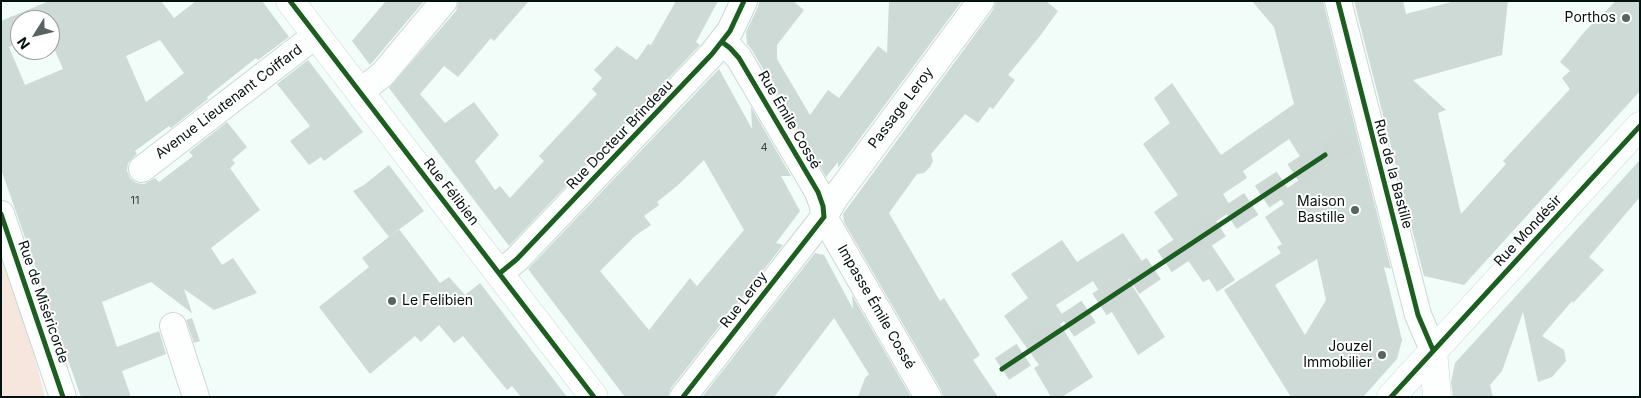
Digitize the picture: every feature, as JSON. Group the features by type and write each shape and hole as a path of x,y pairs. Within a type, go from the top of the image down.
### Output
{"street":[{"name":"Rue Félibien","path":"290,1 594,397"},
{"path":"360,92 383,74 444,1"},
{"name":"Rue Docteur Brindeau","path":"500,273 517,259 722,42 744,1"},
{"name":"Passage Leroy","path":"824,217 834,198 981,1"},
{"name":"Rue de la Bastille","path":"1338,1 1418,315 1433,350 1437,397"},
{"name":"Avenue Lieutenant Coiffard","path":"142,169 316,35"},
{"name":"Rue Émile Cossé","path":"722,42 739,58 818,192 823,206 824,217"},
{"name":"Rue Mondésir","path":"1391,397 1640,126"},
{"name":"Rue de Miséricorde","path":"1,214 63,397"},
{"name":"Rue Leroy","path":"683,397 824,217"},
{"name":"Impasse Émile Cossé","path":"824,217 928,397"},
{"path":"173,326 196,397"}],"shaded area":[{"path":"1,251 28,331 45,397 1,397"}],"building":[{"path":"49,1 161,1 174,18 196,1 262,1 289,37 258,60 256,58 171,128 169,126 135,151 137,154 128,163 127,171 130,178 136,183 144,184 155,178 159,182 193,156 189,152 227,122 247,147 232,160 235,163 230,168 260,210 211,248 222,265 233,258 257,293 214,310 184,289 192,313 151,282 102,302 117,347 159,331 166,354 122,371 131,397 81,397 1,169 1,21 10,17 10,60 14,60 25,85 63,69 59,60 60,10 27,10","holes":["160,40 184,73 146,102 126,56"]},
{"path":"386,1 424,1 370,65 352,41"},
{"path":"459,1 529,1 494,41 491,38 458,77 444,66 420,94 445,123 474,102 499,135 475,161 495,190 500,186 510,198 544,161 539,156 597,94 592,89 602,78 594,70 617,46 637,60 648,44 651,45 676,1 718,1 696,42 700,45 509,246 389,88 456,11"},
{"path":"759,1 793,1 804,10 777,45 777,59 810,115 828,90 839,98 878,46 887,53 889,1 962,1 838,168 838,162 826,177 747,44 746,32"},
{"path":"996,1 1046,1 1058,11 1008,75 1015,80 993,109 990,107 978,123 965,114 931,154 933,161 930,167 924,173 917,174 889,213 940,301 944,298 980,355 973,360 998,397 943,397 941,390 844,222 843,214 993,10"},
{"path":"1252,1 1323,1 1391,269 1384,267 1402,340 1397,359 1363,397 1291,397 1224,290 1281,253 1277,247 1282,244 1265,217 1284,204 1278,195 1310,172 1289,139 1243,171 1247,178 1223,194 1233,210 1202,231 1235,280 1217,292 1209,279 1203,282 1154,212 1178,195 1143,144 1170,123 1154,98 1172,83 1221,155 1294,104 1274,27","holes":["1317,259 1326,300 1305,335 1275,285"]},
{"path":"1354,1 1403,1 1406,14 1455,1 1508,1 1502,55 1413,80 1446,110 1438,113 1461,214 1506,164 1503,161 1570,89 1562,78 1570,71 1560,62 1586,30 1616,1 1640,1 1640,91 1464,285 1424,276"},
{"path":"308,60 363,132 324,161 321,157 309,165 290,141 310,126 277,84"},
{"path":"719,69 752,129 751,107 791,176 781,176 800,211 776,243 783,245 671,388 668,397 625,397 528,269","holes":["704,160 744,230 697,286 690,278 649,330 600,271 635,236 651,225 644,216 659,205 657,202"]},
{"path":"1640,160 1640,197 1589,257 1604,270 1573,303 1572,301 1542,336 1564,350 1566,361 1552,377 1538,382 1523,312 1502,371 1490,385 1493,397 1453,397 1451,382 1455,363"},
{"path":"389,165 424,211 389,237 353,191 364,185"},
{"name":"Le Felibien","path":"399,229 440,283 449,277 465,295 480,283 567,397 521,397 512,386 507,390 463,336 454,343 439,325 421,342 415,336 370,374 319,307 369,267 362,258"},
{"path":"1123,233 1146,267 1128,279 1165,337 1138,355 1093,281 1056,305 1066,320 1060,324 1093,377 1062,397 1051,397 1034,368 1039,365 1004,316 1028,298 1011,274 1062,240 1077,262"},
{"path":"815,253 824,255 853,309 852,295 911,397 858,397 865,378 869,374 834,318 774,397 702,397"},
{"path":"192,318 200,341 194,343 186,320"}],"tunnel":[{"path":"1002,369 1325,155 1369,129"}],"cycle path":[{"path":"290,1 594,397"},
{"path":"500,273 517,259 712,54 730,31 744,1"},
{"path":"1338,1 1418,315 1433,350"},
{"path":"683,397 824,217 823,206 818,192 739,58 722,42"},
{"path":"1391,397 1640,126"},
{"path":"1002,369 1325,155"},
{"path":"1,214 63,397"}],"place":[{"name":"Porthos","path":"1626,18"},
{"name":"Maison Bastille","path":"1355,210"},
{"name":"Le Felibien","path":"392,301"},
{"name":"Jouzel Immobilier","path":"1382,355"}]}
